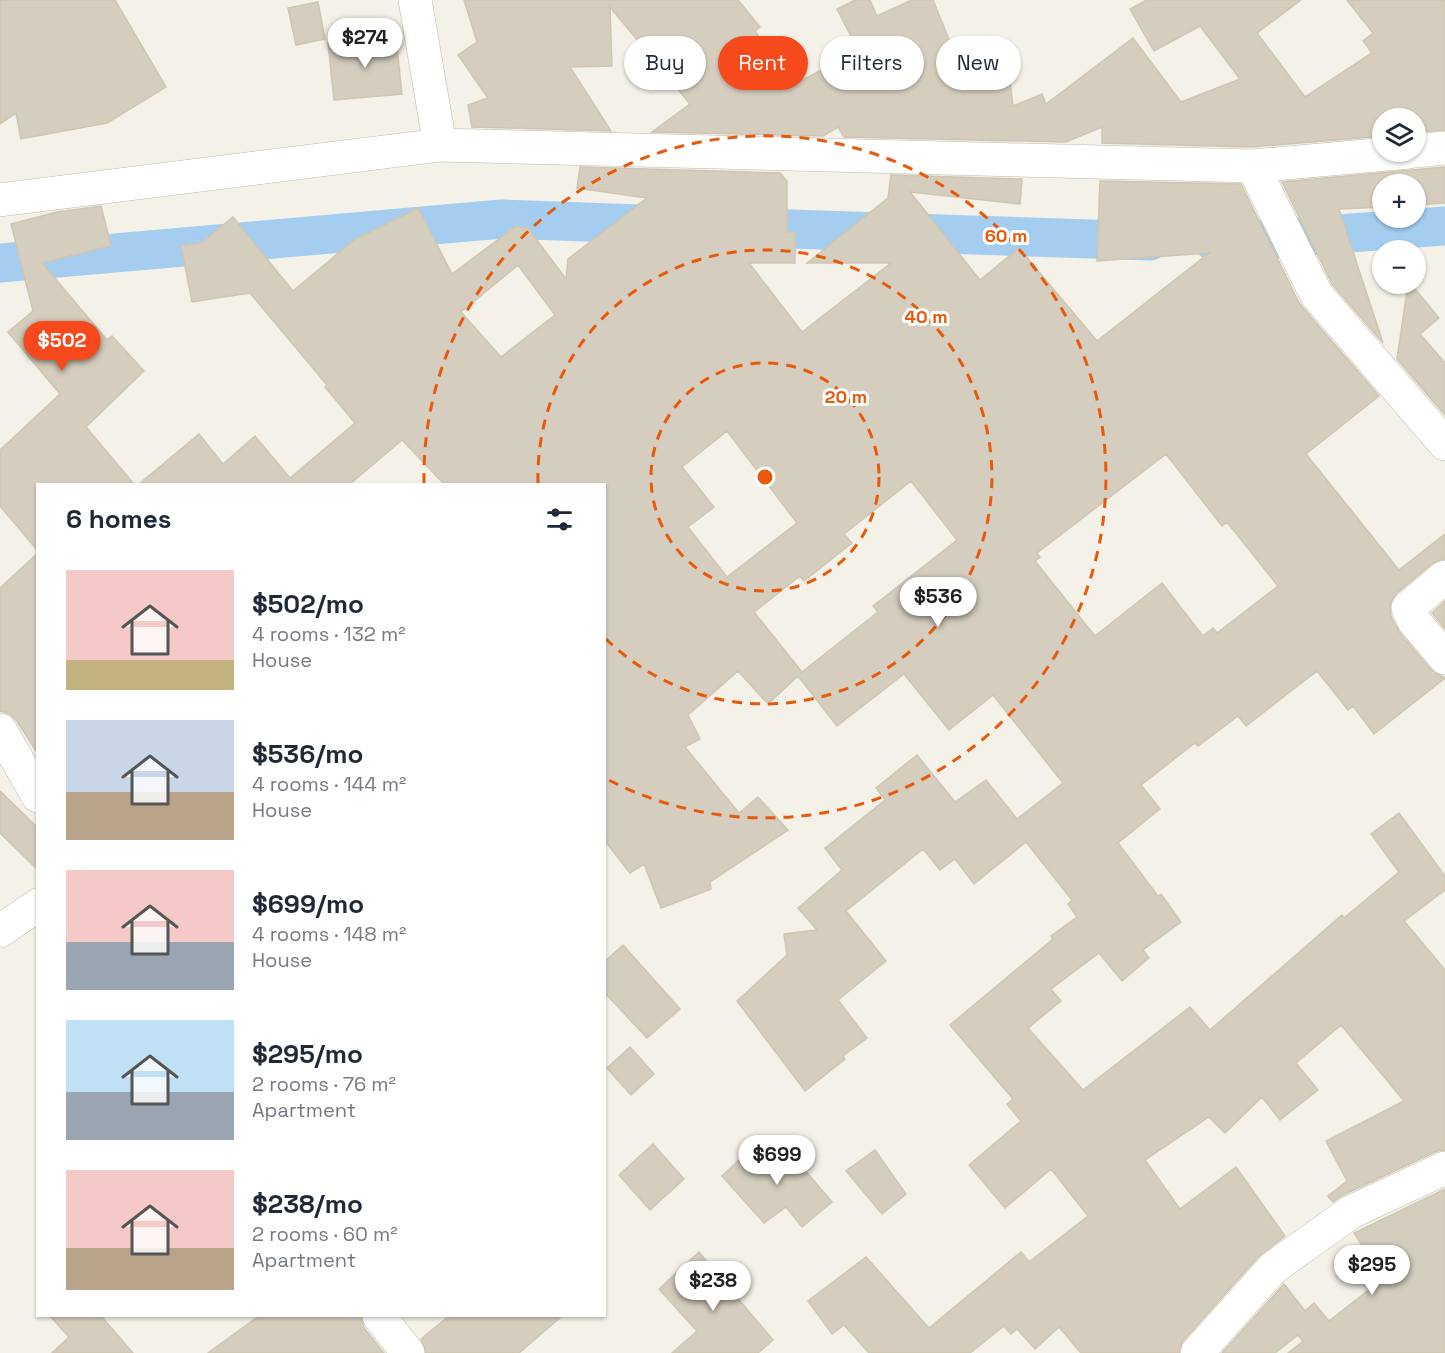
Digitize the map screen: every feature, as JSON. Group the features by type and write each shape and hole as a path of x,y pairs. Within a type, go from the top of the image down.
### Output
{"street":[{"path":"414,0 440,145"},
{"path":"0,200 440,145 1253,166 1372,155"},
{"path":"1426,150 1445,148"},
{"path":"1253,166 1316,294 1445,444"},
{"path":"1445,577 1408,608 1414,621 1445,658"},
{"path":"0,730 36,793"},
{"path":"0,931 36,906"},
{"path":"1197,1353 1273,1268 1351,1212 1445,1168"},
{"path":"380,1317 408,1353"}],"building":[{"path":"0,0 115,0 166,87 107,123 21,139 16,113 0,124"},
{"path":"464,0 738,0 760,27 755,31 758,36 718,36 718,90 808,90 808,77 820,71 820,90 924,90 924,36 851,36 837,9 855,0 870,0 877,16 912,0 933,0 948,36 936,36 936,90 1011,90 1013,106 1042,94 1046,104 1133,38 1181,102 1240,79 1200,26 1154,51 1130,9 1147,0 1301,0 1257,33 1305,97 1372,53 1363,41 1373,33 1347,0 1445,0 1445,130 1426,131 1426,108 1372,108 1372,137 1252,147 1102,143 1102,127 1066,142 844,137 838,127 823,136 652,132 690,104 678,90 706,90 706,36 634,36 610,7 612,66 570,67 611,131 472,127 468,105 488,98 458,55 477,42"},
{"path":"318,2 325,39 296,45 288,8"},
{"path":"396,38 402,94 334,100 328,43"},
{"path":"580,167 780,173 787,181 787,232 795,232 795,263 749,263 802,332 891,263 807,263 888,198 891,175 1022,179 1020,204 910,192 980,280 1019,248 1097,341 1209,253 1097,261 1100,181 1241,184 1299,303 1379,396 1306,454 1399,570 1445,534 1445,559 1433,563 1396,594 1390,605 1391,616 1400,633 1431,670 1445,678 1374,734 1353,706 1348,710 1317,671 1246,726 1238,716 1198,746 1195,743 1141,785 1160,809 1118,843 1158,896 1161,894 1181,922 1143,950 1149,958 1122,981 1099,953 1051,989 1061,1001 1028,1028 1083,1090 1190,1007 1210,1030 1342,915 1344,918 1399,872 1371,834 1399,813 1445,876 1445,890 1404,921 1445,970 1445,1150 1437,1151 1343,1195 1333,1202 1328,1196 1347,1181 1326,1141 1404,1101 1341,1025 1296,1063 1318,1090 1280,1120 1262,1097 1225,1133 1209,1117 1145,1160 1180,1209 1236,1167 1285,1236 1259,1256 1183,1341 1179,1353 1081,1353 1059,1327 1035,1349 1017,1329 1011,1334 1004,1326 970,1353 869,1353 844,1325 832,1334 808,1301 866,1257 929,1328 1021,1252 1029,1262 1088,1216 1051,1169 1005,1208 969,1165 1021,1121 1007,1104 1013,1099 950,1025 1053,939 1051,936 1077,917 1068,904 1072,900 1026,842 974,884 955,859 940,870 923,849 846,911 886,961 838,1000 867,1038 843,1056 845,1059 805,1091 737,1001 787,955 784,934 817,930 798,908 842,870 825,848 885,800 876,788 917,755 955,802 986,780 1017,819 1063,783 993,695 949,730 904,674 837,726 798,676 768,704 738,671 688,715 700,739 685,747 739,813 758,797 788,830 710,882 711,889 661,908 644,864 630,873 606,843 606,483 443,483 402,440 351,483 140,483 199,434 223,464 255,436 290,478 355,423 325,387 327,385 250,293 192,302 181,246 201,243 233,217 293,291 354,240 418,208 452,274 515,227 527,227 566,279 568,259 647,198 577,188","holes":["518,265 555,315 501,357 461,312","727,431 797,523 727,577 688,527 714,507 682,467","1166,454 1222,526 1227,522 1278,586 1217,633 1213,628 1203,636 1162,583 1095,636 1035,561 1040,557 1037,553","911,481 957,540 873,606 878,612 802,672 754,612 800,576 804,581 852,543 844,534"]},
{"path":"1445,167 1445,203 1426,204 1426,174 1372,174 1372,208 1339,209 1383,343 1332,284 1282,182"},
{"path":"101,206 111,246 42,263 107,340 112,336 144,371 86,427 133,483 36,483 36,549 0,506 0,450 60,394 8,332 33,311 11,224 57,212"},
{"path":"1407,294 1419,294 1439,318 1420,334 1445,363 1445,415 1397,359"},
{"path":"36,555 36,751 16,720 10,714 0,711 0,588"},
{"path":"1445,601 1445,629 1432,613"},
{"path":"0,791 36,826 36,868 0,833"},
{"path":"623,945 680,1009 647,1038 606,994 606,960"},
{"path":"630,1047 654,1074 631,1095 607,1068"},
{"path":"780,1141 832,1202 802,1227 786,1207 764,1223 722,1176 743,1156 752,1166"},
{"path":"653,1144 684,1179 650,1210 619,1175"},
{"path":"875,1150 906,1194 882,1214 846,1171"},
{"path":"1445,1189 1445,1353 1288,1353 1303,1341 1298,1335 1275,1353 1222,1353 1284,1284 1305,1311 1314,1303 1329,1321 1384,1278 1354,1233"},
{"path":"699,1252 773,1340 758,1353 672,1353 697,1331 659,1289"},
{"path":"51,1317 102,1317 133,1353 52,1353 69,1337"},
{"path":"258,1317 361,1317 364,1328 384,1353 208,1353"},
{"path":"448,1317 561,1317 519,1353 426,1353 421,1339"}],"waterway":[{"path":"0,263 502,219 668,225"},
{"path":"1215,243 1445,226"},
{"path":"735,227 1150,241"}]}
